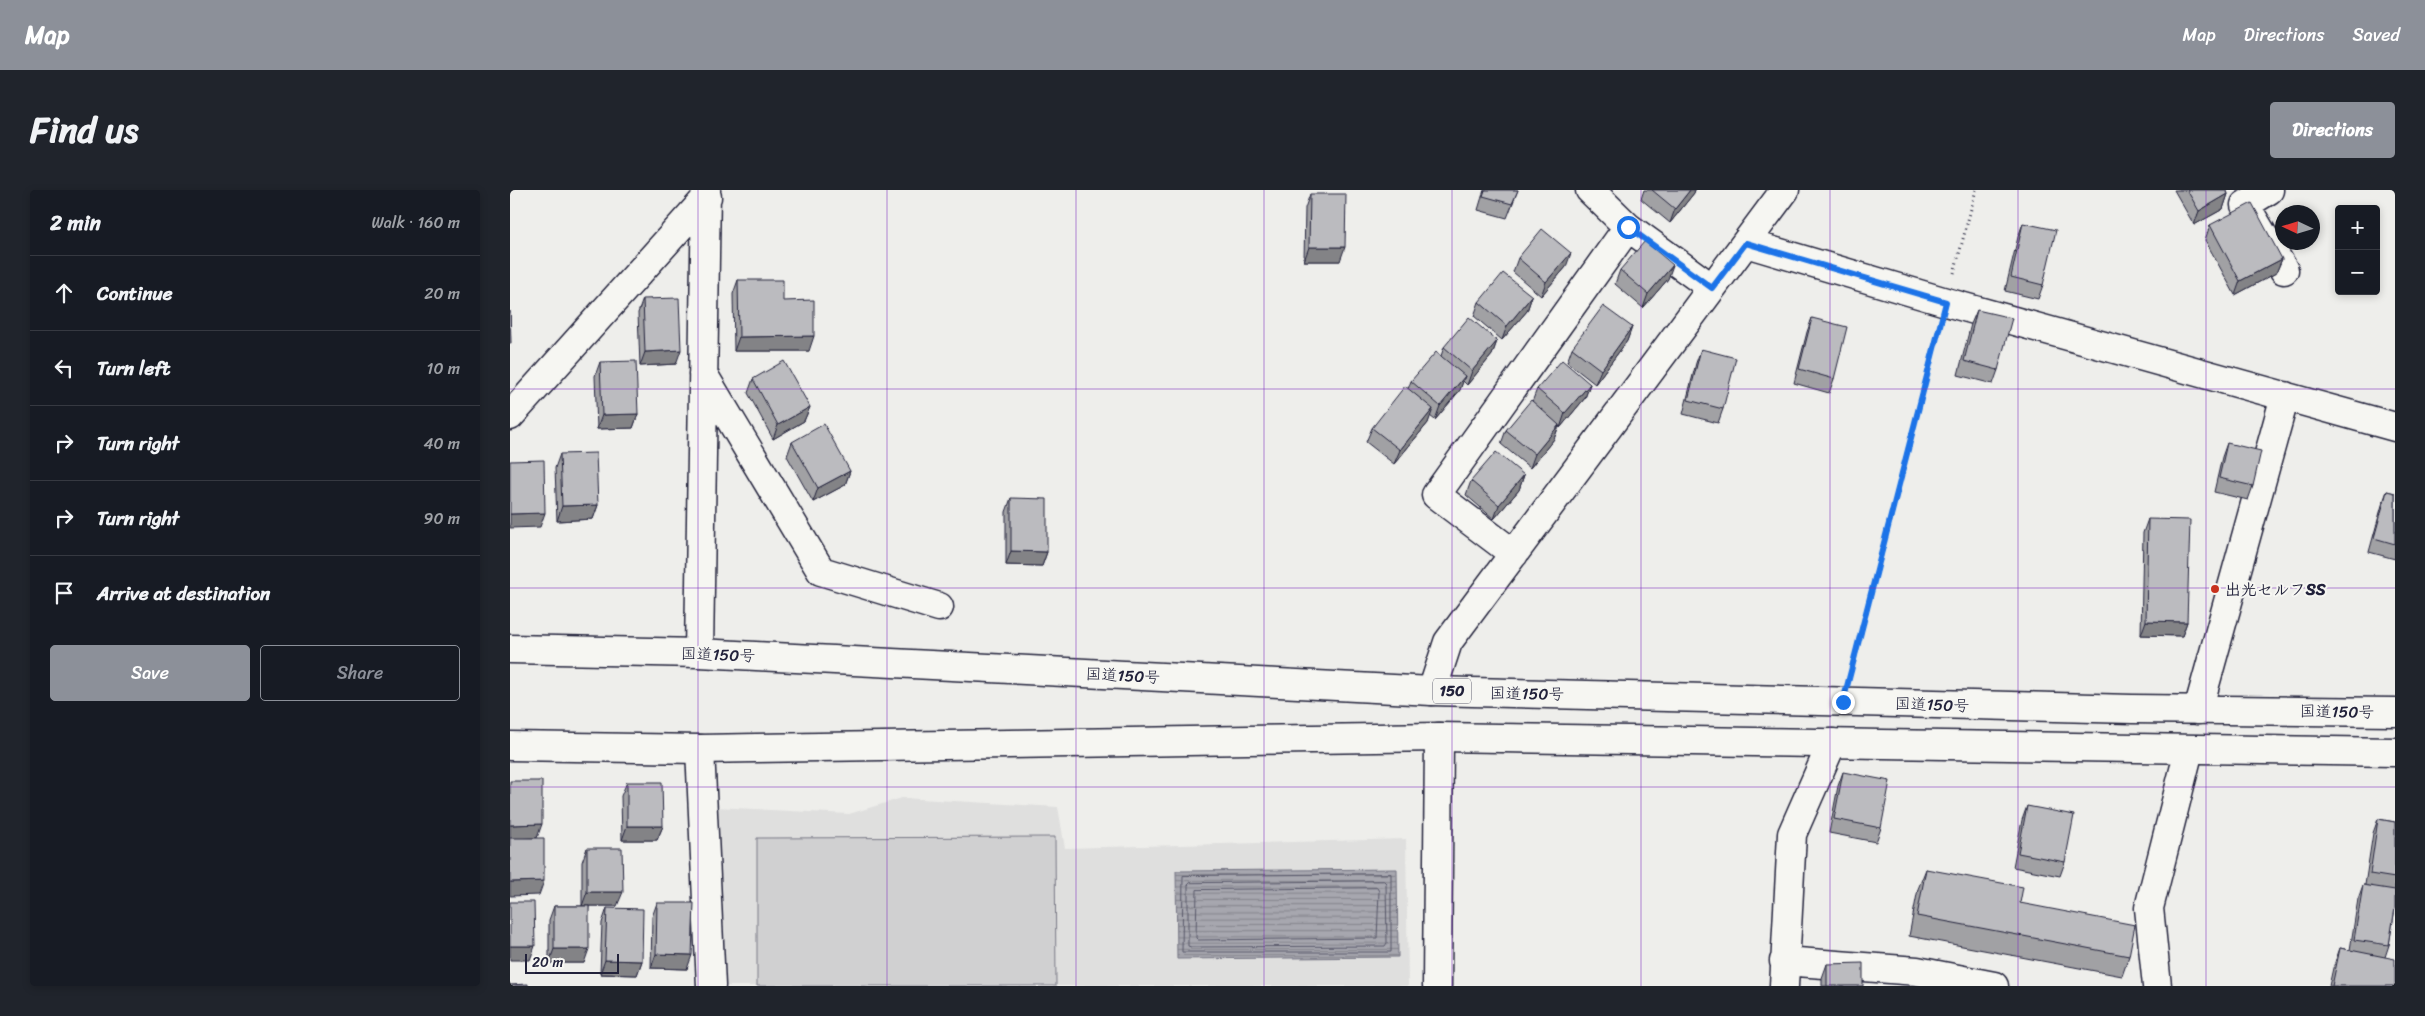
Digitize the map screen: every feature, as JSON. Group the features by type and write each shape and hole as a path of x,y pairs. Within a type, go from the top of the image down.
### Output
{"main road":[{"path":"1590,190 1628,227 1712,288"},
{"path":"1432,691 1448,642 1785,190"},
{"path":"2269,190 2245,205 2284,270"},
{"path":"699,653 706,194"},
{"path":"510,416 706,194"},
{"path":"1514,554 1436,495 1628,227"},
{"path":"1746,243 1946,302 2395,427"},
{"path":"703,374 820,571 939,607"},
{"path":"2198,710 2284,396"},
{"name":"国道150号","path":"510,649 699,653 1432,691 2198,710 2395,712"},
{"path":"1437,986 1440,737"},
{"path":"510,746 700,749 1440,737 2395,752"},
{"path":"1832,743 1792,834 1784,973 1917,971 1994,986"},
{"path":"700,749 711,986"},
{"path":"2157,986 2149,908 2189,750"}],"path":[{"path":"1843,702 1976,190"}],"shaded area":[{"path":"902,798 1058,807 1065,848 1406,839 1408,986 717,986 715,807 849,814"},
{"path":"1055,837 1056,986 757,986 757,838"}],"water":[{"path":"1397,869 1398,957 1177,959 1176,871"}],"building":[{"path":"1485,190 1518,190 1512,204 1483,196"},
{"path":"1652,190 1690,190 1675,209"},
{"path":"2187,190 2226,190 2228,194 2199,211"},
{"path":"1310,194 1346,194 1345,247 1309,247"},
{"path":"2252,203 2275,246 2275,250 2277,250 2282,259 2240,281 2210,225"},
{"path":"2023,223 2056,230 2043,285 2011,277"},
{"path":"1542,229 1571,253 1546,282 1518,258"},
{"path":"1645,241 1673,265 1648,294 1620,270"},
{"path":"1503,273 1532,296 1507,326 1479,302"},
{"path":"738,280 783,280 783,301 814,300 814,336 739,337"},
{"path":"679,298 681,350 645,352 643,299"},
{"path":"1603,306 1632,327 1601,370 1572,348"},
{"path":"1977,310 2012,318 1998,370 1964,361"},
{"path":"510,311 511,343 510,343"},
{"path":"1469,317 1497,341 1472,371 1444,347"},
{"path":"1812,318 1847,327 1834,379 1799,369"},
{"path":"1701,349 1736,358 1723,409 1688,400"},
{"path":"1436,352 1465,376 1440,406 1411,381"},
{"path":"1562,360 1590,384 1565,413 1537,389"},
{"path":"636,361 638,414 602,415 600,362"},
{"path":"784,361 810,407 778,425 753,379"},
{"path":"1405,386 1433,409 1400,450 1372,428"},
{"path":"1531,400 1559,425 1535,454 1506,430"},
{"path":"824,424 850,471 818,488 792,442"},
{"path":"2227,443 2261,451 2253,486 2219,478"},
{"path":"1496,452 1524,475 1499,505 1471,481"},
{"path":"596,453 598,505 562,506 560,454"},
{"path":"544,460 545,513 510,514 510,461"},
{"path":"2387,491 2395,493 2395,544 2374,538"},
{"path":"1011,498 1047,499 1047,552 1011,551"},
{"path":"2148,519 2190,520 2187,622 2146,621"},
{"path":"1843,772 1890,781 1881,828 1834,819"},
{"path":"510,781 542,781 542,824 510,825"},
{"path":"627,782 662,782 663,826 627,826"},
{"path":"2027,806 2074,815 2065,862 2018,853"},
{"path":"2378,819 2395,822 2395,878 2370,874"},
{"path":"510,838 544,838 544,881 510,882"},
{"path":"587,848 622,848 623,892 587,892"},
{"path":"1926,869 2023,887 2020,903 2135,925 2129,956 1917,916"},
{"path":"2363,885 2395,890 2395,908 2389,945 2354,940"},
{"path":"510,902 534,902 535,946 510,946"},
{"path":"657,903 694,903 692,955 656,954"},
{"path":"554,906 589,906 589,949 554,949"},
{"path":"607,908 643,909 642,961 605,960"},
{"path":"2340,948 2395,959 2395,986 2332,986"},
{"path":"1863,963 1863,986 1827,986 1827,964"},
{"path":"528,984 528,986 510,986 510,985"}],"place":[{"name":"出光セルフSS","path":"2215,589"}],"route":[{"path":"1628,227 1712,288 1746,243 1946,302 1843,702"}]}
